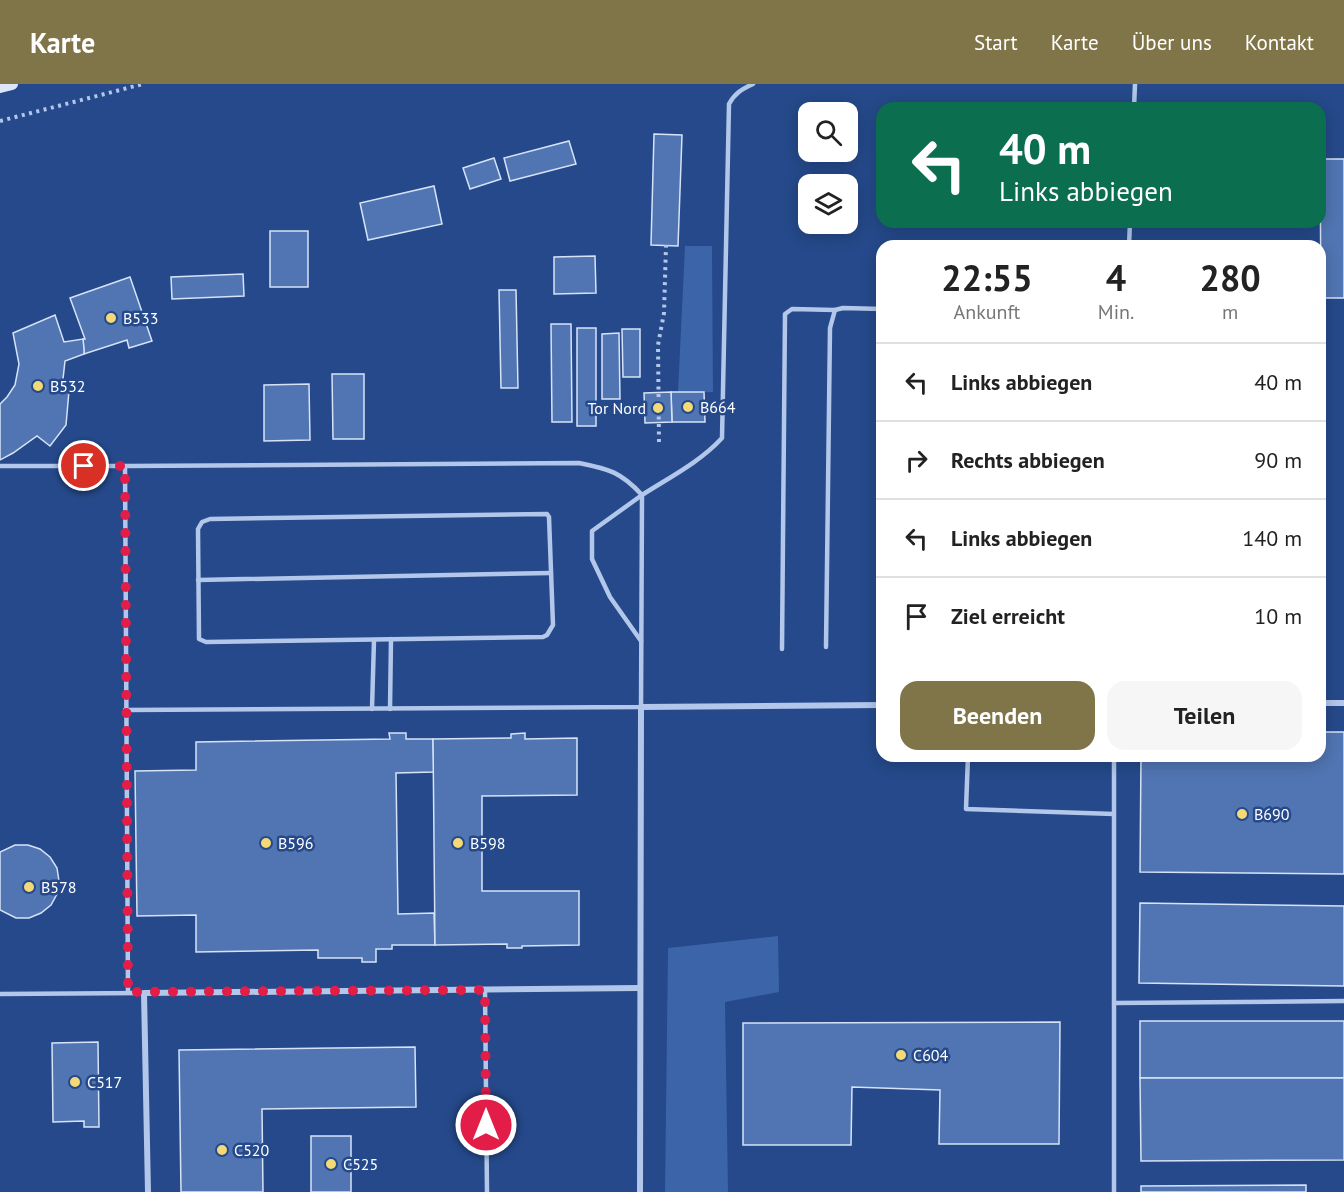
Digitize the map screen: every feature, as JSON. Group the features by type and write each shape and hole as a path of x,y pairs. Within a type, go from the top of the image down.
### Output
{"main road":[{"path":"0,87 12,84"}],"street":[{"path":"1326,703 1344,703"},
{"path":"640,1192 641,707 876,705"},
{"path":"148,1192 144,993 640,988"}],"lane":[{"path":"641,641 610,597 592,559 592,531 710,451 722,438 729,104 733,96 753,84"},
{"path":"1134,102 1135,84"},
{"path":"782,649 785,314 792,309 876,309"},
{"path":"826,647 830,328 835,310"},
{"path":"0,466 579,463 601,467 627,478 642,495 641,707 125,710"},
{"path":"125,466 128,992"},
{"path":"547,514 551,573 554,625 543,637 206,642 199,639 198,529 202,522 210,519 547,514"},
{"path":"198,580 551,573"},
{"path":"390,709 391,639"},
{"path":"372,709 374,640"},
{"path":"968,762 966,809 1114,814"},
{"path":"1113,762 1114,1192"},
{"path":"485,990 487,1192"},
{"path":"0,994 144,993"},
{"path":"1114,1003 1344,1001"}],"path":[{"path":"0,121 143,84"},
{"path":"659,442 658,345 664,314 666,246"}],"shaded area":[{"path":"685,246 712,246 713,392 678,392"},
{"path":"778,936 779,992 725,1002 728,1192 665,1192 668,948"}],"building":[{"path":"654,134 682,135 678,246 651,245"},
{"path":"569,141 576,164 510,181 504,158"},
{"path":"494,158 501,179 470,189 463,168"},
{"path":"1326,159 1344,159 1344,298 1326,298 1326,240 1321,240 1320,228 1326,228"},
{"path":"434,186 442,224 368,240 360,203"},
{"path":"270,231 308,231 308,287 270,287"},
{"path":"595,256 596,293 554,294 554,257"},
{"path":"243,274 244,296 172,299 171,277"},
{"name":"B533","path":"130,277 152,341 129,348 127,340 84,354 83,339 85,339 70,298"},
{"path":"499,290 516,290 518,388 501,388"},
{"name":"B532","path":"55,315 64,342 83,339 84,354 65,361 62,388 69,391 66,425 50,446 37,436 0,460 0,404 15,385 19,364 13,333"},
{"path":"551,324 571,324 572,422 552,422"},
{"path":"577,328 596,328 596,426 577,426"},
{"path":"622,329 640,329 640,377 623,377"},
{"path":"619,333 620,399 602,399 602,334"},
{"path":"332,374 364,374 364,439 333,439"},
{"path":"309,384 310,440 264,441 264,385"},
{"name":"B664","path":"671,392 704,392 705,422 672,422"},
{"name":"Tor Nord","path":"671,392 672,422 645,423 644,393"},
{"name":"B690","path":"1326,732 1344,732 1344,874 1140,872 1141,762 1326,762"},
{"name":"B596","path":"389,733 406,733 406,739 433,739 434,772 396,773 398,914 434,913 435,945 392,945 392,949 376,949 376,962 362,962 362,958 318,958 318,950 196,952 196,915 137,916 135,771 196,770 196,742 390,739"},
{"name":"B598","path":"525,733 525,739 577,738 577,795 482,796 482,891 579,891 579,945 507,948 507,944 435,945 433,739 511,738 511,734"},
{"name":"B578","path":"15,845 28,845 40,849 50,857 57,868 59,881 57,894 51,905 41,913 29,918 16,918 0,910 0,852"},
{"path":"1140,903 1344,906 1344,986 1139,983"},
{"path":"1140,1021 1344,1021 1344,1078 1140,1078"},
{"name":"C604","path":"1060,1022 1059,1144 939,1144 940,1090 852,1087 851,1145 743,1145 743,1023"},
{"name":"C517","path":"98,1042 99,1127 84,1127 84,1121 53,1122 52,1043"},
{"name":"C520","path":"415,1047 416,1107 262,1109 263,1192 181,1192 179,1050"},
{"path":"1140,1078 1344,1078 1344,1160 1141,1161"},
{"name":"C525","path":"311,1136 351,1136 351,1192 311,1192"},
{"path":"1306,1185 1306,1192 1141,1192 1141,1186"}],"place":[{"name":"B533","path":"111,318"},
{"name":"B532","path":"38,386"},
{"name":"B664","path":"688,407"},
{"name":"Tor Nord","path":"658,408"},
{"name":"B690","path":"1242,814"},
{"name":"B596","path":"266,843"},
{"name":"B598","path":"458,843"},
{"name":"B578","path":"29,887"},
{"name":"C604","path":"901,1055"},
{"name":"C517","path":"75,1082"},
{"name":"C520","path":"222,1150"},
{"name":"C525","path":"331,1164"}],"route":[{"path":"84,466 125,466 128,992 485,990 486,1125"}]}
